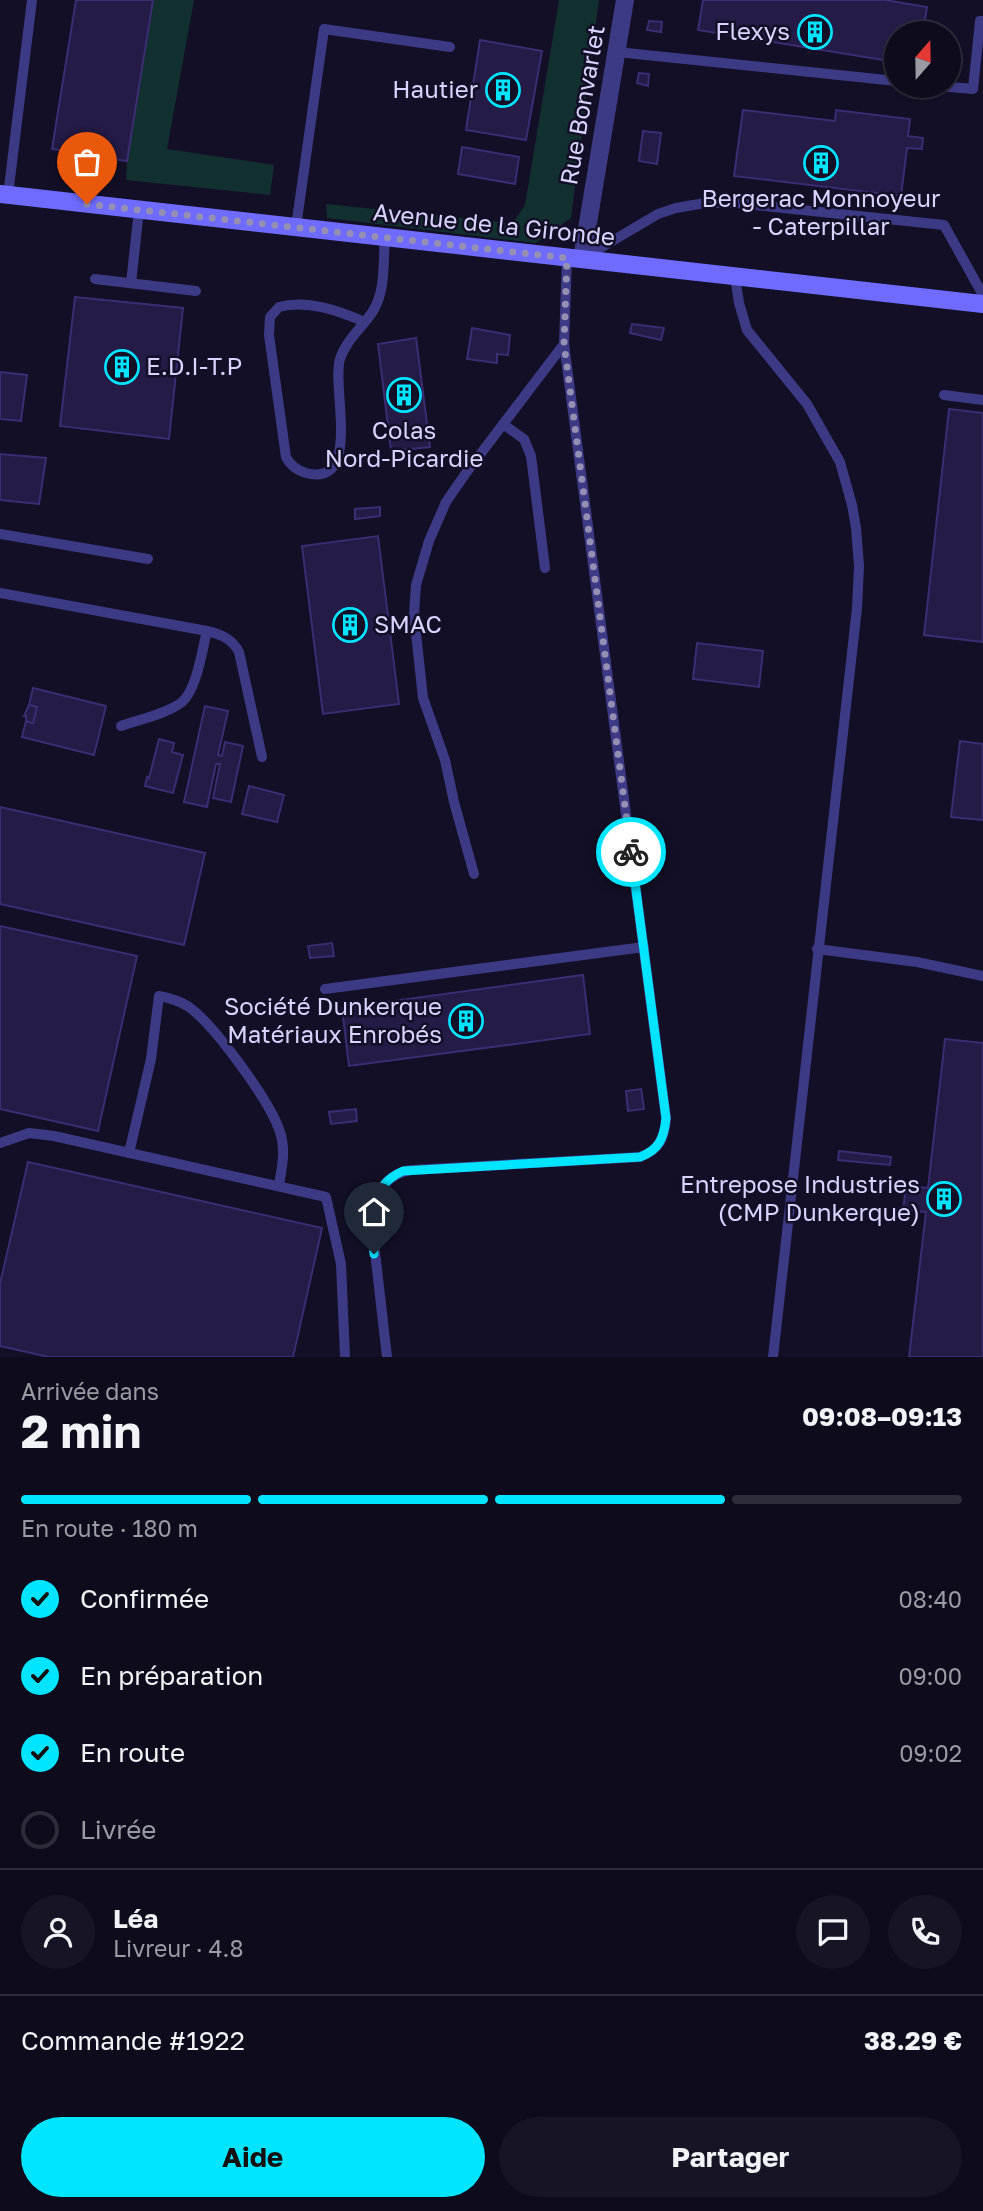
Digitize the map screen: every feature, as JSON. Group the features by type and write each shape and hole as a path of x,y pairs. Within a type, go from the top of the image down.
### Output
{"street":[{"name":"Rue Bonvarlet","path":"575,258 625,0"},
{"name":"Avenue de la Gironde","path":"4,195 983,304"}],"lane":[{"path":"4,195 32,0"},
{"path":"961,88 973,89 980,21 983,21"},
{"path":"296,227 324,29 450,47"},
{"path":"617,52 884,80"},
{"path":"387,1357 371,1217 380,1190 393,1176 412,1170 640,1157 657,1148 665,1128 666,1118 644,947 564,344 575,258 658,214 692,205 736,203 944,225 983,295"},
{"path":"131,283 139,209"},
{"path":"365,322 331,309 294,305 279,307 270,317 269,335 286,457 293,467 301,472 322,474 330,470 335,463 341,444 337,382 339,361 347,344 365,322 378,302 385,237"},
{"path":"735,276 738,303 747,330 807,404 840,462 852,505 859,566 857,608 773,1357"},
{"path":"95,279 196,291"},
{"path":"474,874 445,760 423,698 414,600 423,558 439,515 466,473 564,344"},
{"path":"944,395 983,400"},
{"path":"503,424 524,439 531,456 545,568"},
{"path":"0,534 148,559"},
{"path":"0,593 207,631 228,639 239,652 262,757"},
{"path":"121,726 183,702 192,687 207,631"},
{"path":"325,989 644,947"},
{"path":"817,949 918,962 983,975"},
{"path":"129,1153 151,1059 159,996 179,1001 204,1021 260,1093 276,1122 283,1146 284,1159 279,1185"},
{"path":"0,1143 18,1135 41,1134 326,1197 341,1264 345,1357"}],"green space":[{"path":"153,0 194,0 167,149 274,165 270,195 126,180"},
{"path":"559,0 599,0 571,218 536,243 327,218 326,204 513,223 525,205"}],"building":[{"path":"76,0 153,0 127,161 52,149"},
{"name":"Flexys","path":"703,0 885,0 927,7 925,21 884,21 884,60 698,30"},
{"path":"649,21 662,22 661,32 647,30"},
{"name":"Hautier","path":"480,40 542,51 526,140 466,130"},
{"path":"639,73 649,74 648,86 637,83"},
{"name":"Bergerac Monnoyeur - Caterpillar","path":"743,110 835,121 836,110 910,119 908,136 923,138 922,149 907,148 901,196 734,176"},
{"path":"643,131 661,133 657,164 639,161"},
{"path":"462,147 519,157 515,184 458,174"},
{"name":"E.D.I-T.P","path":"75,297 183,308 169,439 60,426"},
{"path":"632,324 664,328 661,340 630,333"},
{"path":"472,328 510,335 508,355 497,354 497,363 467,359"},
{"name":"Colas Nord-Picardie","path":"416,338 430,447 391,451 378,344"},
{"path":"0,372 27,375 21,421 0,419"},
{"path":"949,409 983,413 983,642 924,635"},
{"path":"0,454 46,458 39,504 0,500"},
{"path":"380,507 380,516 355,519 355,509"},
{"name":"SMAC","path":"378,536 399,704 323,714 302,546"},
{"path":"697,643 763,651 759,687 693,679"},
{"path":"33,688 106,706 94,755 22,737 26,721 33,723 37,707 29,705"},
{"path":"29,705 37,707 33,723 26,721 24,716"},
{"path":"205,706 228,711 218,755 222,756 225,742 243,746 231,802 213,798 220,764 216,764 207,807 184,802"},
{"path":"159,739 174,743 172,752 183,755 173,793 145,786"},
{"path":"960,741 983,744 983,820 951,817"},
{"path":"249,786 284,795 277,822 242,814"},
{"path":"0,807 205,853 184,945 0,904"},
{"path":"0,926 137,956 98,1131 0,1109"},
{"path":"332,943 334,956 310,958 308,946"},
{"name":"Société Dunkerque Matériaux Enrobés","path":"583,975 590,1034 349,1066 342,1008"},
{"name":"Entrepose Industries (CMP Dunkerque)","path":"945,1039 983,1043 983,1357 909,1357 926,1212 903,1210 906,1186 928,1188"},
{"path":"641,1089 644,1109 628,1111 626,1091"},
{"path":"356,1109 357,1121 331,1124 329,1112"},
{"path":"839,1151 891,1157 890,1165 838,1160"},
{"path":"28,1162 322,1228 293,1357 49,1357 0,1346 0,1284"}],"way so far":[{"path":"87,204 567,258 564,344 631,852"}],"place":[{"name":"Flexys","path":"815,32"},
{"name":"Hautier","path":"503,90"},
{"name":"Bergerac Monnoyeur - Caterpillar","path":"821,163"},
{"name":"E.D.I-T.P","path":"122,367"},
{"name":"Colas Nord-Picardie","path":"404,395"},
{"name":"SMAC","path":"350,625"},
{"name":"Société Dunkerque Matériaux Enrobés","path":"466,1021"},
{"name":"Entrepose Industries (CMP Dunkerque)","path":"944,1199"}],"route":[{"path":"374,1254 371,1217 376,1198 386,1182 403,1171 640,1157 657,1148 662,1139 666,1118 631,852"}]}
